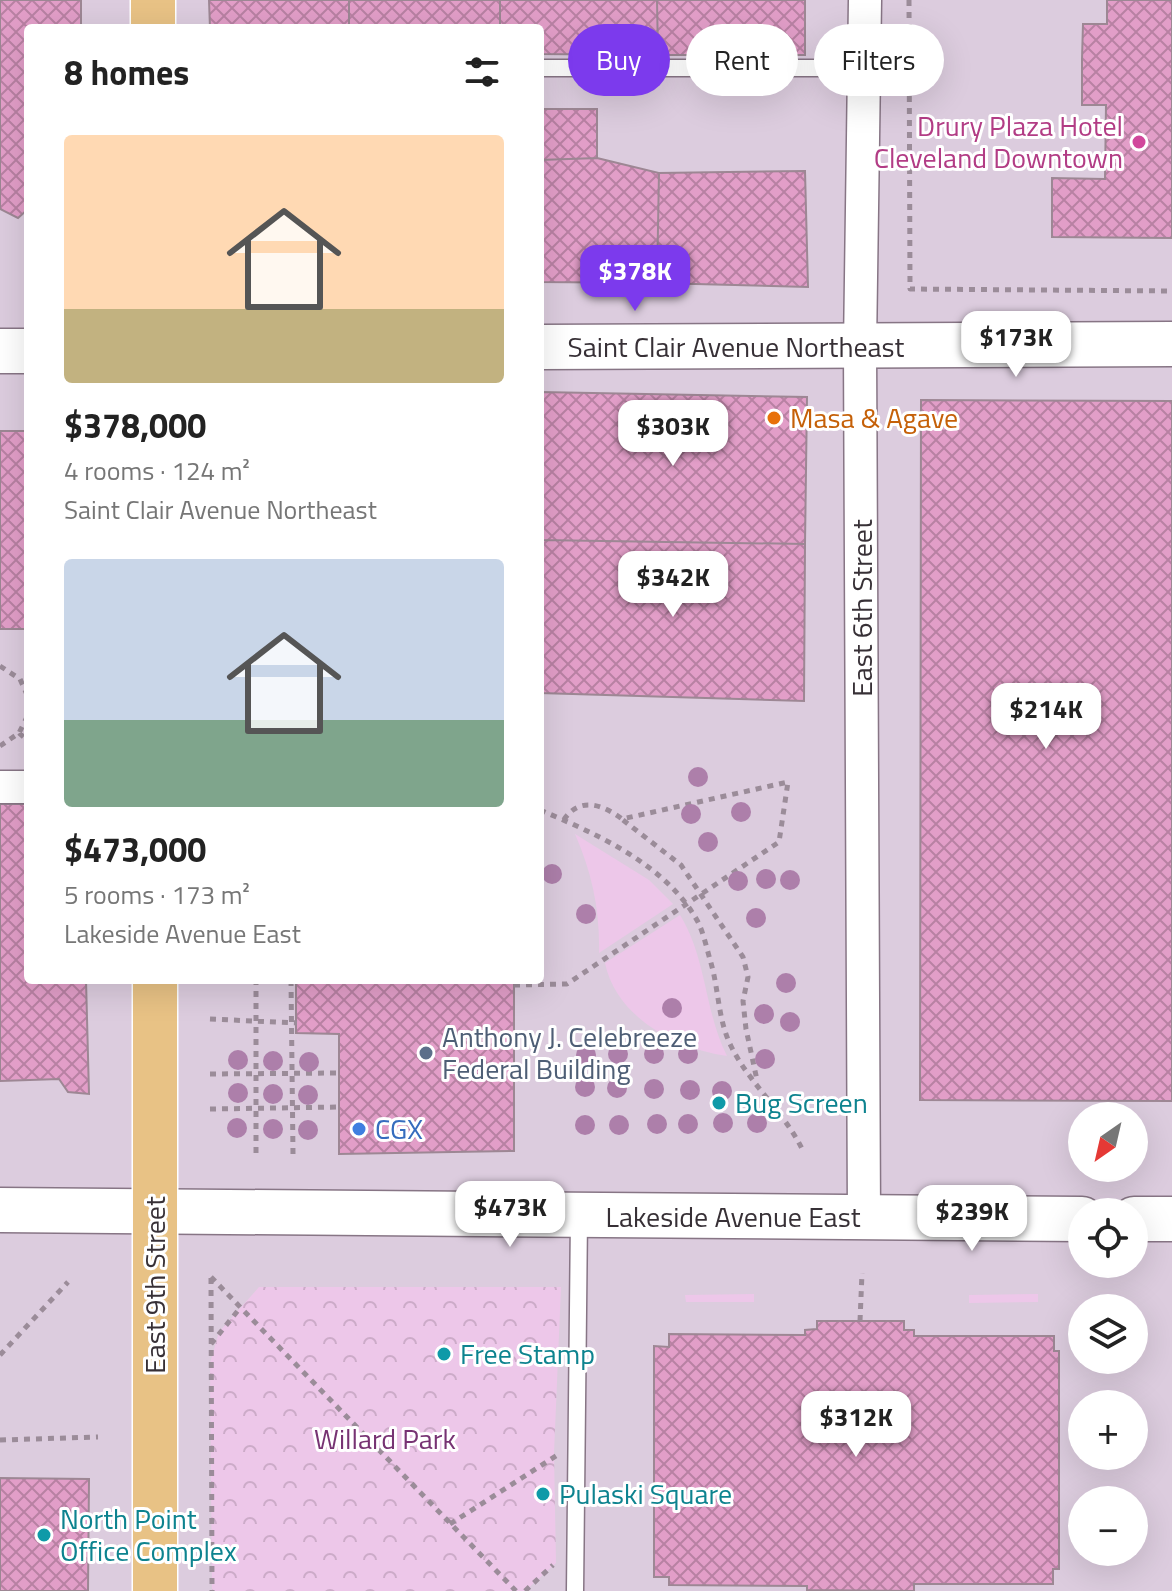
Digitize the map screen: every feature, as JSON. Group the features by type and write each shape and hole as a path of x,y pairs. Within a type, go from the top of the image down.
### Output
{"main road":[{"path":"153,0 153,24"},
{"name":"East 9th Street","path":"155,984 155,1591"}],"street":[{"name":"East 6th Street","path":"865,0 865,24"},
{"name":"East 6th Street","path":"864,96 860,347 864,1217"},
{"name":"Saint Clair Avenue Northeast","path":"544,347 1172,344"},
{"path":"0,351 24,351"},
{"path":"0,787 24,787"},
{"name":"Lakeside Avenue East","path":"0,1210 1068,1219"},
{"path":"1148,1219 1172,1219"}],"lane":[{"path":"544,68 814,68"},
{"path":"575,1591 579,1217"}],"path":[{"path":"909,0 910,289 1172,291"},
{"path":"0,666 20,679 24,688"},
{"path":"0,746 19,733 24,723"},
{"path":"19,733 24,737"},
{"path":"514,985 567,984 779,842 788,782 622,819"},
{"path":"563,821 572,809 590,804 609,810 673,857 701,894 745,963 744,1011 757,1082"},
{"path":"544,812 635,858 684,904 698,923 703,938 723,1027 732,1049 793,1130 804,1153"},
{"path":"256,984 256,1153"},
{"path":"291,984 293,1154"},
{"path":"210,1019 294,1023"},
{"path":"210,1074 339,1073"},
{"path":"210,1109 339,1107"},
{"path":"860,1321 862,1273"},
{"path":"212,1591 211,1277 516,1591"},
{"path":"0,1355 68,1282"},
{"path":"211,1345 240,1308"},
{"path":"0,1440 98,1437"},
{"path":"450,1524 554,1453 554,1469"},
{"path":"525,1591 556,1563"}],"shaded area":[{"path":"0,0 1172,0 1172,1591 0,1591"}],"green space":[{"path":"575,834 649,880 673,904 599,953 594,892"},
{"path":"680,915 696,949 719,1039 727,1056 688,1046 651,1027 635,1014 611,982 605,963"},
{"name":"Willard Park","path":"259,1287 561,1287 554,1453 556,1563 525,1591 212,1591 210,1363 219,1332"},
{"path":"754,1294 754,1302 686,1302 685,1295"},
{"path":"1038,1294 1038,1302 969,1303 969,1295"}],"building":[{"path":"0,0 81,0 81,24 24,24 24,213 18,218 0,209"},
{"path":"209,0 349,0 349,24 210,24"},
{"path":"349,0 500,0 500,24 349,24"},
{"path":"500,0 657,0 657,24 568,24 568,54 544,54 544,24 500,24"},
{"path":"657,0 805,0 805,55 798,55 798,24 686,24 686,55 670,55 670,24 657,24"},
{"name":"Drury Plaza Hotel Cleveland Downtown","path":"1107,0 1172,0 1172,238 1052,237 1052,178 1105,179 1106,105 1082,105 1082,59 1083,24 1107,24"},
{"path":"544,109 597,109 597,158 544,160"},
{"path":"597,158 659,173 657,283 544,282 544,160"},
{"path":"805,171 808,287 657,283 659,173"},
{"path":"544,392 807,397 805,544 544,540"},
{"path":"921,400 1172,401 1172,1101 920,1100"},
{"path":"0,431 24,431 24,629 0,629"},
{"path":"544,540 805,544 804,701 544,693"},
{"path":"0,804 24,804 24,984 86,984 89,1094 68,1092 59,1079 0,1081"},
{"name":"Anthony J. Celebreeze Federal Building","path":"296,984 514,984 514,1151 339,1154 339,1034 296,1033"},
{"path":"817,1321 904,1321 904,1330 914,1330 914,1336 1054,1336 1054,1351 1059,1351 1059,1569 1053,1569 1053,1584 914,1584 914,1591 807,1590 807,1586 669,1585 669,1577 654,1577 654,1346 669,1347 669,1334 805,1335 805,1330 817,1329"},
{"name":"North Point Office Complex","path":"0,1478 89,1479 88,1591 0,1591"}],"place":[{"name":"Drury Plaza Hotel Cleveland Downtown","path":"1139,142"},
{"name":"Masa & Agave","path":"774,418"},
{"name":"Anthony J. Celebreeze Federal Building","path":"426,1053"},
{"name":"Bug Screen","path":"719,1103"},
{"name":"CGX","path":"359,1129"},
{"name":"Free Stamp","path":"444,1354"},
{"name":"Pulaski Square","path":"543,1494"},
{"name":"North Point Office Complex","path":"44,1535"}]}
